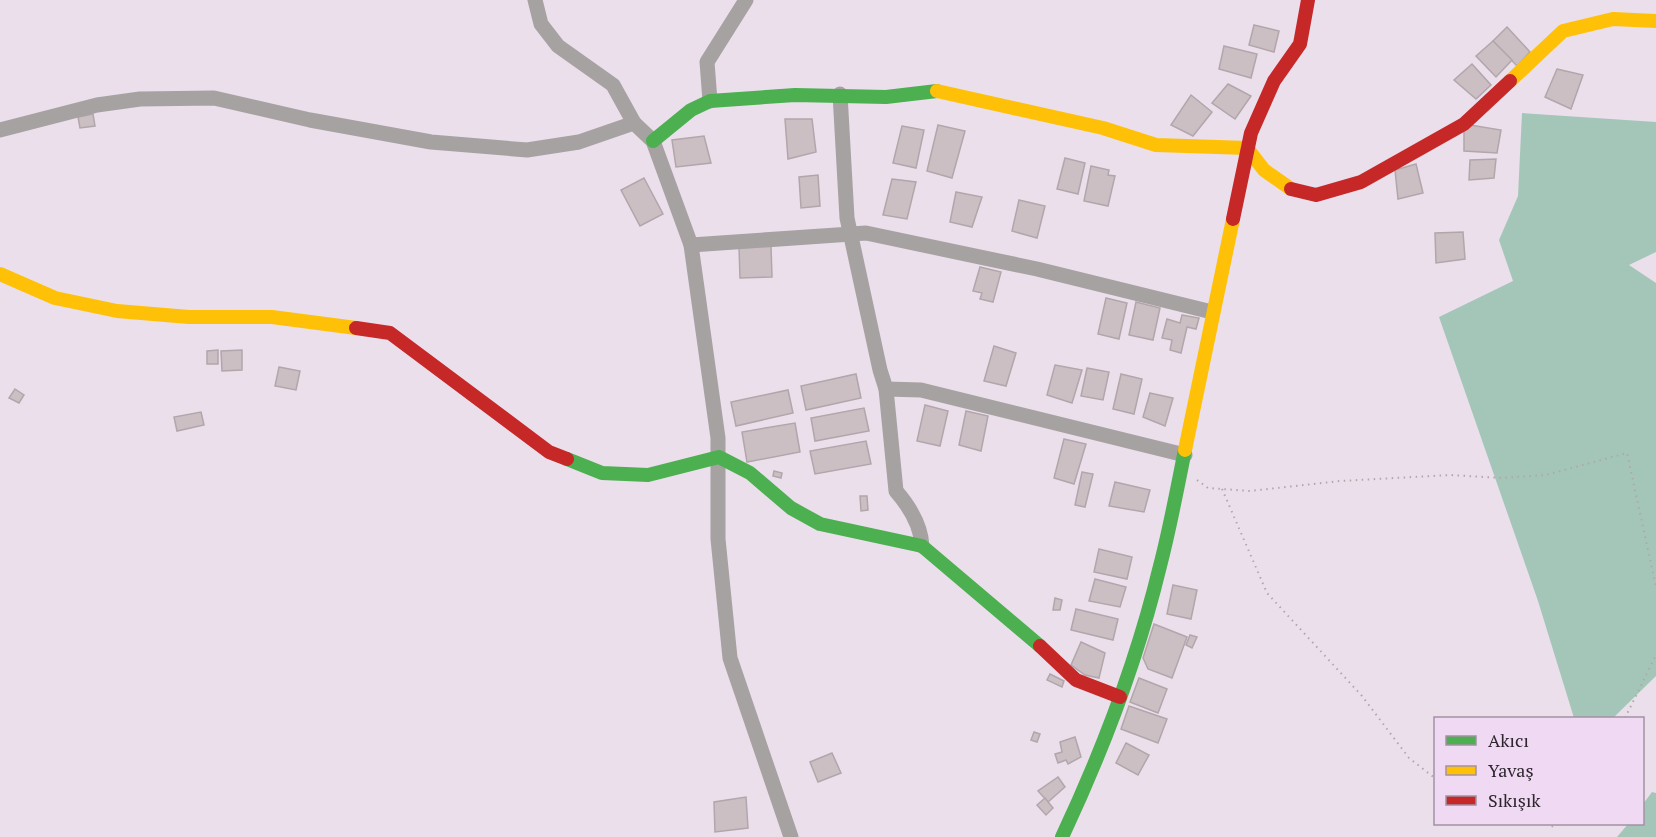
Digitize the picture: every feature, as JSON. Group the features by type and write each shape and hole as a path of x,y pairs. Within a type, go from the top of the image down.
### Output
{"street":[{"path":"535,0 541,24 558,46 613,85 634,123 653,141 691,245 719,457 718,539 730,658 791,837"},
{"path":"710,101 707,62 746,0"},
{"path":"1062,837 1087,784 1120,697 1160,568 1170,508 1183,462 1247,148 1251,133 1274,81 1300,44 1308,0"},
{"path":"1247,148 1264,170 1287,188 1316,195 1361,182 1464,124 1563,31 1614,19 1656,21"},
{"path":"653,141 691,110 710,101 840,94 886,97 931,90 1103,128 1156,145 1247,148"},
{"path":"840,94 847,218 886,389 896,491 910,510 921,535 922,546"},
{"path":"0,130 96,105 140,99 214,98 310,120 431,142 527,150 579,142 634,123"},
{"path":"691,245 850,232 1037,269 1212,312"},
{"path":"0,274 55,298 117,311 189,317 272,317 390,333 549,452 602,473 648,475 719,457 750,473 791,508 820,524 922,546 1020,626 1076,680 1120,697"},
{"path":"886,389 921,390 1183,462"}],"path":[{"path":"1183,462 1208,488 1250,490 1340,481 1450,475 1502,478 1546,475 1627,453 1656,587"},
{"path":"1222,489 1267,593 1362,696 1409,758 1434,777"},
{"path":"1625,717 1656,655"},
{"path":"1549,825 1554,827"}],"green space":[{"path":"1522,113 1656,122 1656,252 1629,265 1656,283 1656,676 1614,717 1574,717 1538,601 1439,317 1513,281 1499,240 1518,196"},
{"path":"1652,792 1656,793 1656,837 1617,837 1627,825 1644,825 1644,803"}],"building":[{"path":"1254,25 1279,31 1274,52 1249,45"},
{"path":"1507,27 1530,52 1517,66 1493,41"},
{"path":"1493,41 1512,60 1496,77 1476,56"},
{"path":"1224,46 1257,54 1251,78 1219,69"},
{"path":"1472,64 1491,85 1476,99 1454,80"},
{"path":"1557,69 1583,75 1571,109 1545,97"},
{"path":"1228,84 1251,96 1235,119 1212,103"},
{"path":"1191,95 1212,112 1193,136 1171,125"},
{"path":"93,114 95,126 80,128 78,117"},
{"path":"785,119 812,119 816,152 788,159"},
{"path":"1464,124 1501,130 1497,153 1464,151"},
{"path":"938,125 965,131 952,178 927,171"},
{"path":"902,126 924,130 916,168 893,163"},
{"path":"704,136 711,163 676,167 672,140"},
{"path":"1065,158 1085,163 1078,194 1057,189"},
{"path":"1496,159 1494,178 1469,180 1470,160"},
{"path":"1416,164 1423,193 1398,199 1395,170"},
{"path":"1091,166 1109,170 1108,175 1115,176 1108,206 1084,201"},
{"path":"818,175 820,206 801,208 799,177"},
{"path":"644,178 663,214 640,226 621,190"},
{"path":"892,179 916,182 907,219 883,215"},
{"path":"956,192 982,197 972,227 950,222"},
{"path":"1019,200 1045,206 1037,238 1012,231"},
{"path":"1463,232 1465,259 1436,263 1435,233"},
{"path":"771,246 772,277 740,278 739,247"},
{"path":"980,267 1001,272 993,302 980,299 982,293 973,291"},
{"path":"1106,298 1127,303 1119,339 1098,334"},
{"path":"1136,302 1160,308 1153,340 1129,335"},
{"path":"1182,315 1199,318 1196,329 1187,327 1181,353 1170,350 1172,340 1162,338 1167,319 1180,323"},
{"path":"994,346 1016,353 1006,386 984,381"},
{"path":"218,350 218,364 207,364 207,351"},
{"path":"242,350 242,370 222,371 221,351"},
{"path":"1055,365 1082,370 1072,403 1047,395"},
{"path":"279,367 300,371 296,390 275,386"},
{"path":"1087,368 1109,372 1103,400 1081,396"},
{"path":"856,374 861,398 806,410 801,386"},
{"path":"1121,374 1142,379 1134,414 1113,409"},
{"path":"15,389 24,395 19,403 9,398"},
{"path":"788,390 793,413 736,426 731,402"},
{"path":"1150,393 1173,398 1165,426 1143,417"},
{"path":"925,405 948,411 940,446 917,441"},
{"path":"864,408 869,431 815,441 811,418"},
{"path":"966,411 988,416 981,451 959,445"},
{"path":"201,412 204,425 177,431 174,417"},
{"path":"795,423 800,452 747,462 742,432"},
{"path":"1064,439 1086,444 1074,484 1054,478"},
{"path":"866,441 871,464 815,474 810,451"},
{"path":"774,471 782,473 781,478 773,476"},
{"path":"1082,472 1093,474 1085,507 1075,505"},
{"path":"1115,482 1150,490 1144,512 1109,506"},
{"path":"860,496 867,496 868,510 861,511"},
{"path":"1099,549 1132,557 1127,579 1094,572"},
{"path":"1095,579 1126,587 1120,607 1089,601"},
{"path":"1173,585 1197,590 1191,619 1167,614"},
{"path":"1055,598 1062,600 1060,610 1053,610"},
{"path":"1076,609 1118,619 1113,640 1071,630"},
{"path":"1154,624 1187,637 1172,678 1148,669 1143,658"},
{"path":"1190,635 1197,637 1192,648 1186,645"},
{"path":"1081,642 1105,653 1099,678 1085,675 1071,665"},
{"path":"1050,674 1064,681 1062,687 1047,680"},
{"path":"1139,678 1167,689 1158,713 1130,702"},
{"path":"1129,706 1167,719 1158,743 1121,729"},
{"path":"1034,732 1040,734 1037,742 1031,740"},
{"path":"1075,737 1081,757 1068,764 1066,760 1058,763 1055,754 1062,752 1060,742"},
{"path":"1126,743 1149,755 1138,775 1116,763"},
{"path":"832,753 841,773 818,782 810,762"},
{"path":"1058,777 1065,787 1048,802 1038,791"},
{"path":"746,797 748,828 715,832 714,802"},
{"path":"1045,798 1053,808 1046,815 1037,805"}],"traffic: fast":[{"path":"653,141 691,110 710,101 795,95 886,97 937,91"},
{"path":"1062,837 1105,738 1141,635 1164,552 1185,450"},
{"path":"567,459 602,473 648,475 719,457 750,473 791,508 820,524 922,546 1040,646"}],"traffic: slow":[{"path":"1510,81 1563,31 1613,19 1656,21"},
{"path":"937,91 1103,128 1156,145 1247,148 1264,170 1291,189"},
{"path":"1185,450 1233,219"},
{"path":"0,274 55,298 117,311 189,317 272,317 356,328"}],"traffic: jam":[{"path":"1233,219 1251,133 1274,81 1300,44 1308,0"},
{"path":"1291,189 1316,195 1361,182 1464,124 1510,81"},
{"path":"356,328 390,333 549,452 567,459"},
{"path":"1040,646 1076,680 1120,697"}]}
